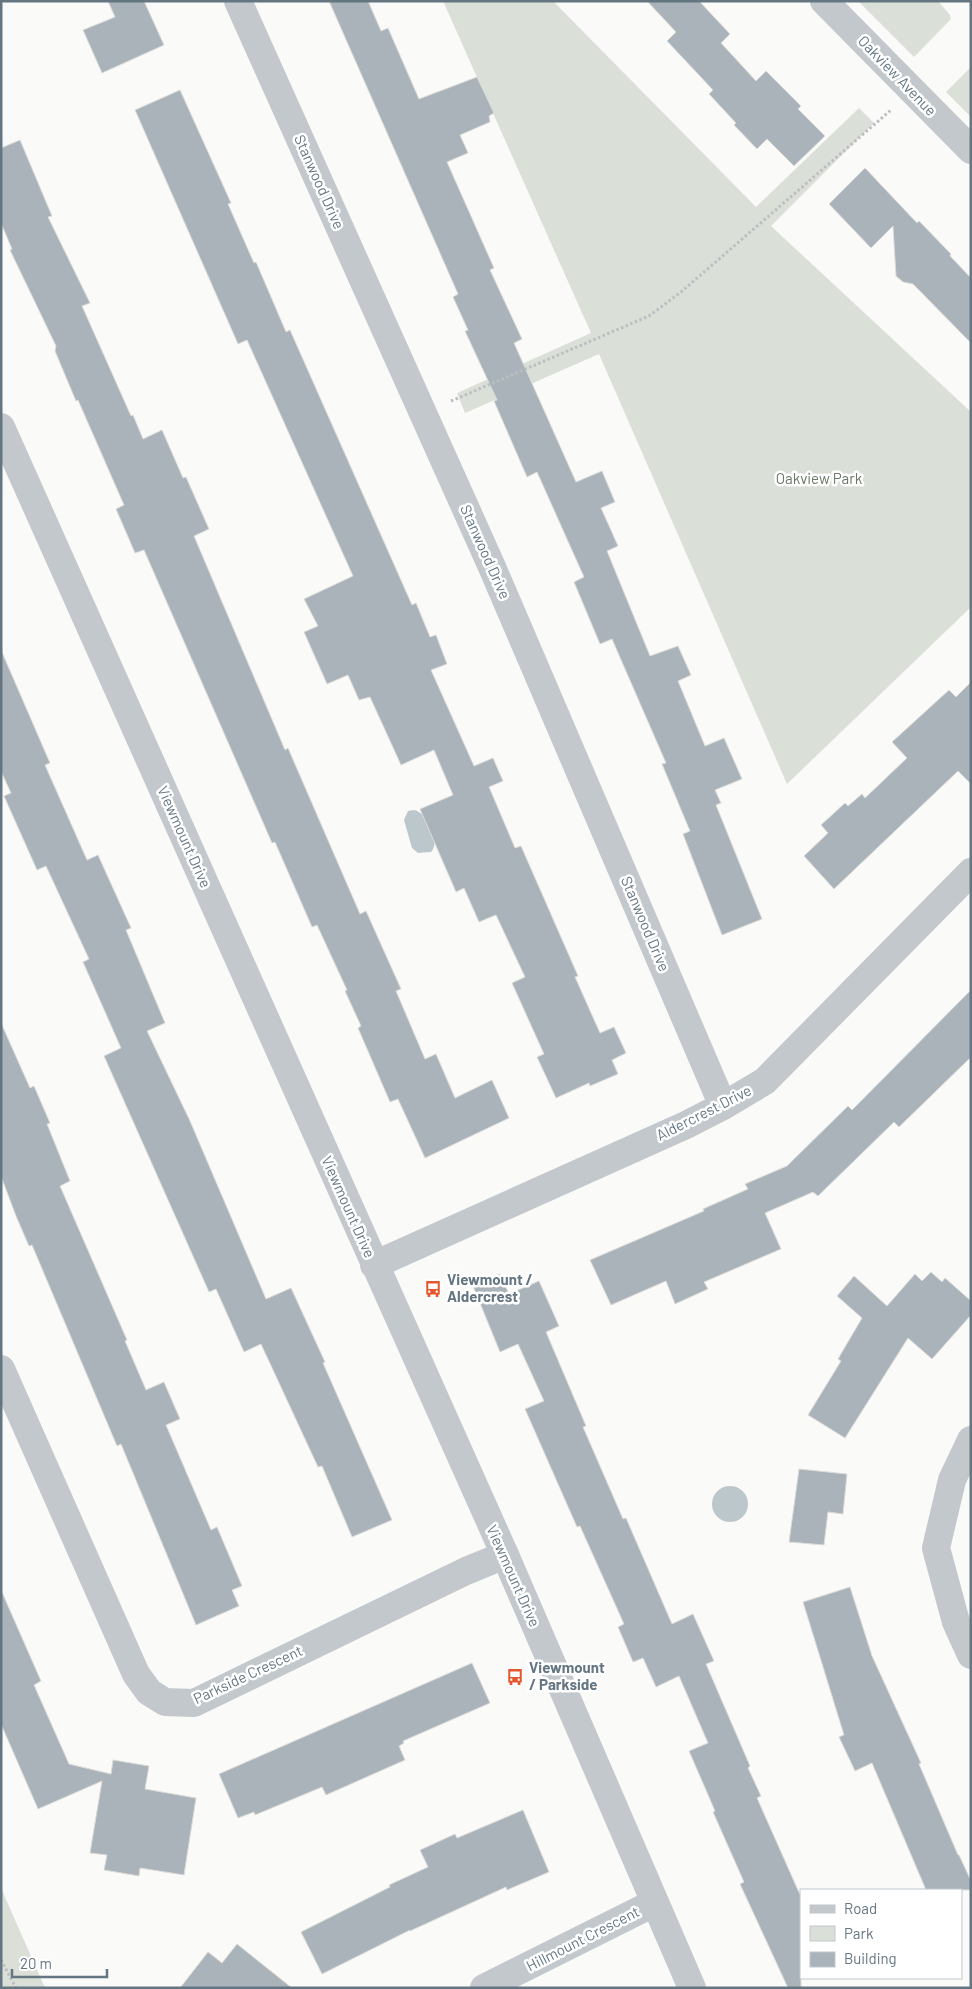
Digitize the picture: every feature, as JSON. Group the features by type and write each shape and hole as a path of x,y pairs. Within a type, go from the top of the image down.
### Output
{"street":[{"name":"Stanwood Drive","path":"238,1 492,567 723,1106"},
{"name":"Oakview Avenue","path":"824,1 971,150"},
{"name":"Viewmount Drive","path":"1,427 505,1555 692,1988"},
{"name":"Aldercrest Drive","path":"374,1265 686,1125 765,1081 971,872"},
{"name":"Parkside Crescent","path":"1,1369 136,1674 149,1692 165,1702 194,1702 466,1571 505,1555"},
{"path":"971,1440 952,1480 936,1548 956,1622 971,1655"},
{"name":"Hillmount Crescent","path":"484,1988 654,1903"}],"path":[{"path":"422,413 649,316 682,292 912,92"},
{"path":"1,1960 16,1988"}],"green space":[{"name":"Oakview Park","path":"443,1 553,1 756,207 859,108 874,123 771,226 971,412 971,607 787,784 599,354 465,413 457,393 591,333"},
{"path":"858,1 938,1 950,15 951,19 914,57"},
{"path":"971,67 971,117 946,92"},
{"path":"1,1888 45,1988 1,1988"}],"shaded area":[{"path":"414,810 424,816 432,828 435,841 431,852 418,853 412,848 404,820 408,811"},
{"path":"730,1486 737,1487 743,1491 747,1497 747,1511 743,1517 737,1521 730,1522 723,1521 717,1517 713,1511 712,1504 713,1497 717,1491 723,1487"}],"building":[{"path":"108,1 144,1 164,45 102,73 83,30 115,17"},
{"path":"329,1 368,1 381,31 388,28 419,99 477,77 494,113 489,116 490,122 460,135 468,153 447,162 494,268 490,270 522,339 514,343 576,482 602,471 615,502 601,508 618,546 607,551 650,656 678,646 691,675 678,681 705,746 724,738 742,779 715,790 721,803 716,805 762,919 722,935 683,834 690,831 662,764 666,763 612,639 600,644 574,582 584,577 537,472 527,477 494,401 497,400 465,331 468,330 453,297 458,294"},
{"path":"647,1 699,1 730,34 721,43 756,81 766,71 801,106 798,109 825,136 794,166 767,139 757,149 734,125 736,123 709,94 713,90 667,41 676,32"},
{"path":"180,90 231,203 228,204 254,263 256,262 286,332 290,330 412,605 416,603 430,637 436,635 447,664 431,670 474,766 493,758 503,781 489,787 515,848 521,846 578,976 575,977 600,1033 614,1027 626,1053 612,1060 618,1074 590,1086 589,1083 556,1098 537,1057 544,1054 512,983 525,977 496,915 479,922 464,888 456,892 420,809 453,795 434,750 401,765 370,697 359,700 348,675 327,684 304,632 318,626 304,599 353,576 247,340 238,344 135,110"},
{"path":"20,140 52,216 48,217 90,303 82,306 131,416 133,415 143,439 162,430 183,478 186,477 209,529 194,536 285,750 288,748 360,914 366,911 401,989 396,991 425,1059 436,1054 455,1098 492,1080 509,1118 425,1158 398,1099 390,1102 358,1028 361,1026 345,991 347,990 317,925 312,927 275,842 272,843 144,550 135,553 116,509 124,505 78,400 76,401 55,351 56,346 10,250 12,249 1,223 1,148"},
{"path":"865,168 917,223 919,221 951,254 950,256 971,278 971,343 913,284 903,282 896,276 893,226 871,248 829,204"},
{"path":"1,650 50,763 45,765 87,860 98,855 131,928 126,930 165,1023 147,1031 190,1121 266,1299 291,1288 325,1362 323,1363 392,1520 352,1537 322,1466 318,1467 261,1344 244,1352 216,1289 209,1292 104,1056 121,1048 83,962 89,959 46,866 37,870 4,796 11,793 1,771"},
{"path":"971,682 971,784 958,771 834,889 804,856 828,833 821,825 845,803 848,806 862,794 865,798 907,758 892,742 949,690 956,697"},
{"path":"971,990 971,1057 899,1127 894,1122 818,1196 813,1192 765,1213 781,1249 704,1282 708,1289 675,1304 666,1281 611,1305 590,1260 704,1211 703,1209 748,1189 745,1184 787,1166 848,1106 852,1110"},
{"path":"1,1023 30,1088 34,1086 50,1123 47,1124 70,1181 60,1186 127,1340 125,1341 146,1390 164,1382 180,1419 166,1425 211,1530 217,1527 242,1586 232,1590 239,1606 196,1625 121,1444 117,1446 32,1245 29,1246 16,1216 1,1176"},
{"path":"931,1272 942,1282 945,1278 971,1301 971,1315 932,1359 908,1338 845,1438 808,1415 841,1361 838,1359 862,1318 837,1296 854,1276 887,1306 915,1274 922,1281"},
{"path":"500,1274 509,1294 539,1281 559,1326 546,1332 586,1426 583,1427 623,1519 626,1518 672,1624 693,1614 714,1661 706,1664 750,1766 748,1768 761,1796 757,1798 800,1895 801,1988 788,1988 740,1884 744,1882 689,1751 708,1743 679,1676 656,1687 643,1658 633,1662 618,1627 624,1624 580,1526 577,1527 525,1409 544,1401 518,1344 500,1352 473,1286"},
{"path":"799,1469 847,1474 843,1514 828,1512 824,1545 789,1542"},
{"path":"850,1587 872,1656 921,1763 919,1764 971,1881 971,1890 926,1889 872,1763 855,1771 839,1737 844,1735 803,1602"},
{"path":"1,1590 41,1681 34,1685 69,1764 111,1774 113,1760 149,1766 145,1789 196,1798 184,1875 140,1868 139,1876 104,1870 107,1855 90,1853 102,1781 38,1809 1,1724"},
{"path":"472,1663 490,1703 403,1741 404,1743 399,1746 405,1760 326,1795 322,1787 255,1815 254,1812 238,1818 219,1774"},
{"path":"523,1810 549,1872 507,1890 506,1887 410,1930 322,1974 301,1932 390,1887 389,1885 428,1867 420,1850 455,1834 457,1838"},
{"path":"237,1944 292,1988 180,1988 208,1952 222,1963"}],"place":[{"name":"Viewmount / Aldercrest","path":"433,1289"},
{"name":"Viewmount / Parkside","path":"515,1677"}]}
